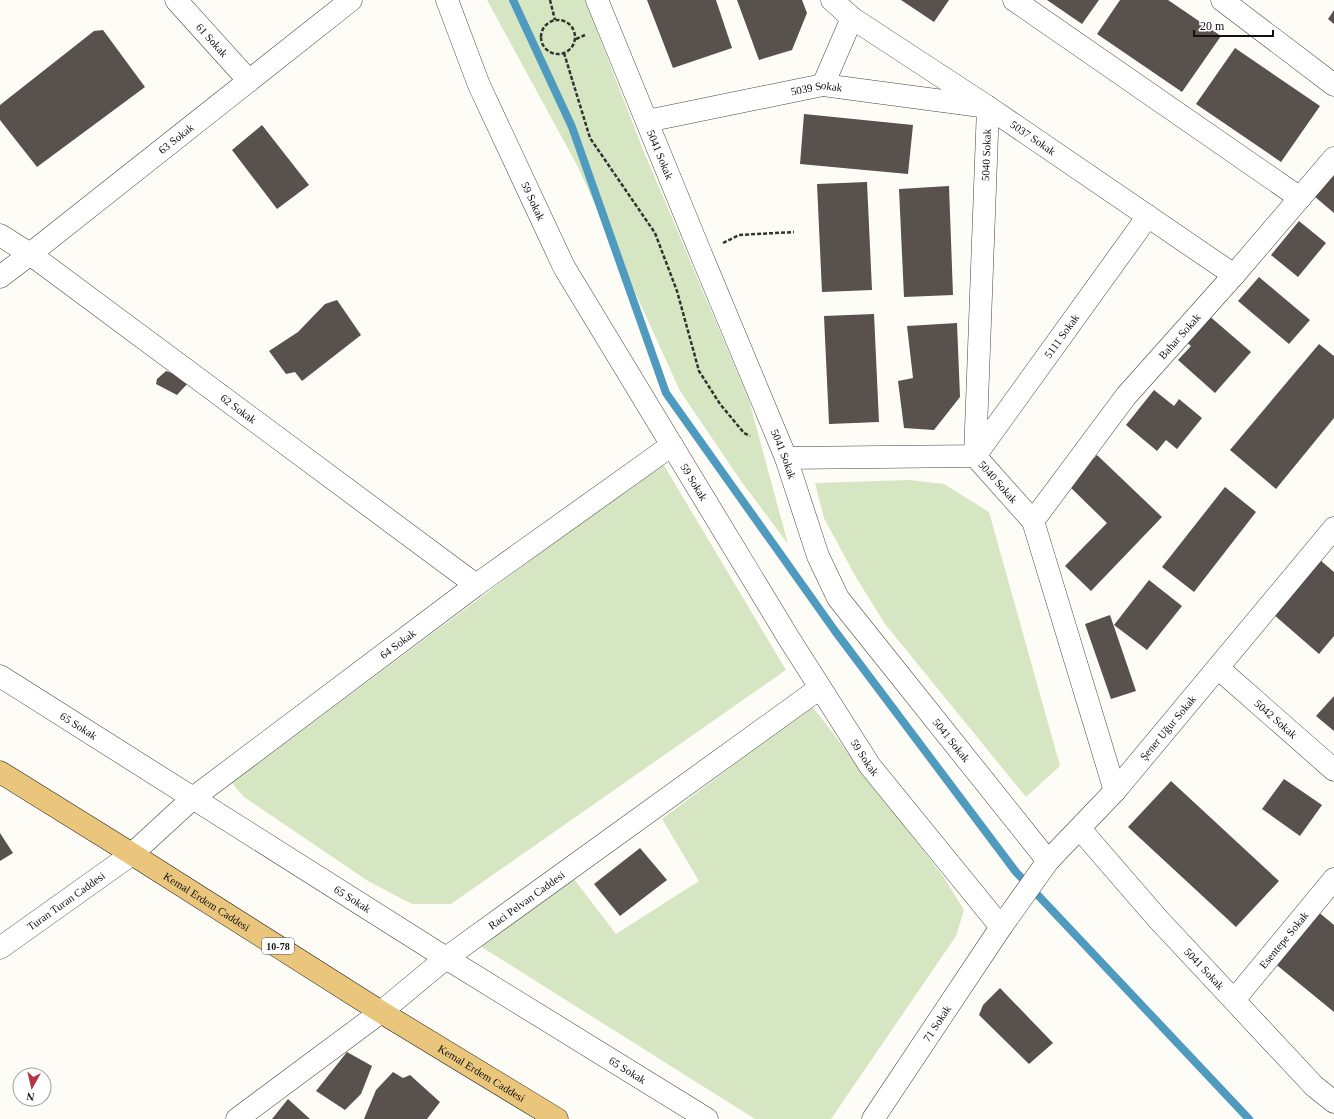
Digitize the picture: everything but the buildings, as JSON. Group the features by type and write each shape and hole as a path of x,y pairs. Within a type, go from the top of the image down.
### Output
{"main road":[{"name":"Kemal Erdem Caddesi","path":"0,772 381,1012 557,1119"}],"street":[{"name":"61 Sokak","path":"176,0 249,81"},
{"name":"63 Sokak","path":"0,277 351,0"},
{"name":"59 Sokak","path":"447,0 478,86 564,267 788,637 870,766 1001,927"},
{"name":"5041 Sokak","path":"597,0 700,254 786,458 818,556 838,598 1048,861"},
{"name":"5037 Sokak","path":"832,0 852,18 988,107 1234,275"},
{"path":"1014,0 1300,198"},
{"path":"1222,0 1334,85"},
{"path":"823,85 852,18"},
{"name":"5039 Sokak","path":"646,121 823,85 988,107"},
{"name":"5040 Sokak","path":"988,107 975,456 1033,521 1115,791"},
{"name":"Bahar Sokak","path":"1033,521 1126,396 1234,275 1334,158"},
{"name":"5111 Sokak","path":"975,456 1148,216"},
{"name":"62 Sokak","path":"0,234 30,254 476,585"},
{"name":"64 Sokak","path":"132,854 193,798 476,585 672,445"},
{"path":"786,458 975,456"},
{"name":"Şener Uğur Sokak","path":"1001,927 1048,861 1115,791 1334,528"},
{"name":"5042 Sokak","path":"1218,668 1334,770"},
{"name":"65 Sokak","path":"0,676 446,958 707,1119"},
{"name":"Raci Pelvan Caddesi","path":"237,1119 381,1012 446,958 820,688"},
{"name":"5041 Sokak","path":"1080,829 1157,918 1314,1086 1334,1102"},
{"name":"Turan Turan Caddesi","path":"0,948 132,854"},
{"name":"Esentepe Sokak","path":"1234,1000 1334,879"},
{"name":"71 Sokak","path":"872,1119 1001,927"}],"path":[{"path":"550,0 555,20"},
{"path":"555,20 564,20 569,23 576,33 574,44 571,49 564,53 554,54 542,43 541,37 544,27 548,23 555,20"},
{"path":"564,53 590,138 655,232 677,291 699,371 720,404 744,433 750,437"},
{"path":"700,254 739,235 794,232"}],"green space":[{"path":"487,0 585,0 642,147 749,400 788,544 741,481 680,391 578,167"},
{"path":"662,462 786,670 451,904 412,904 368,881 244,797 232,783"},
{"path":"909,480 944,484 989,512 1060,766 1026,797 885,624 854,574 824,518 815,483"},
{"path":"812,706 943,876 964,910 956,936 831,1119 755,1119 480,946 574,879 616,934 699,881 662,819"}],"waterway":[{"path":"513,0 572,127 666,393 835,631 1016,872 1249,1119"}]}
